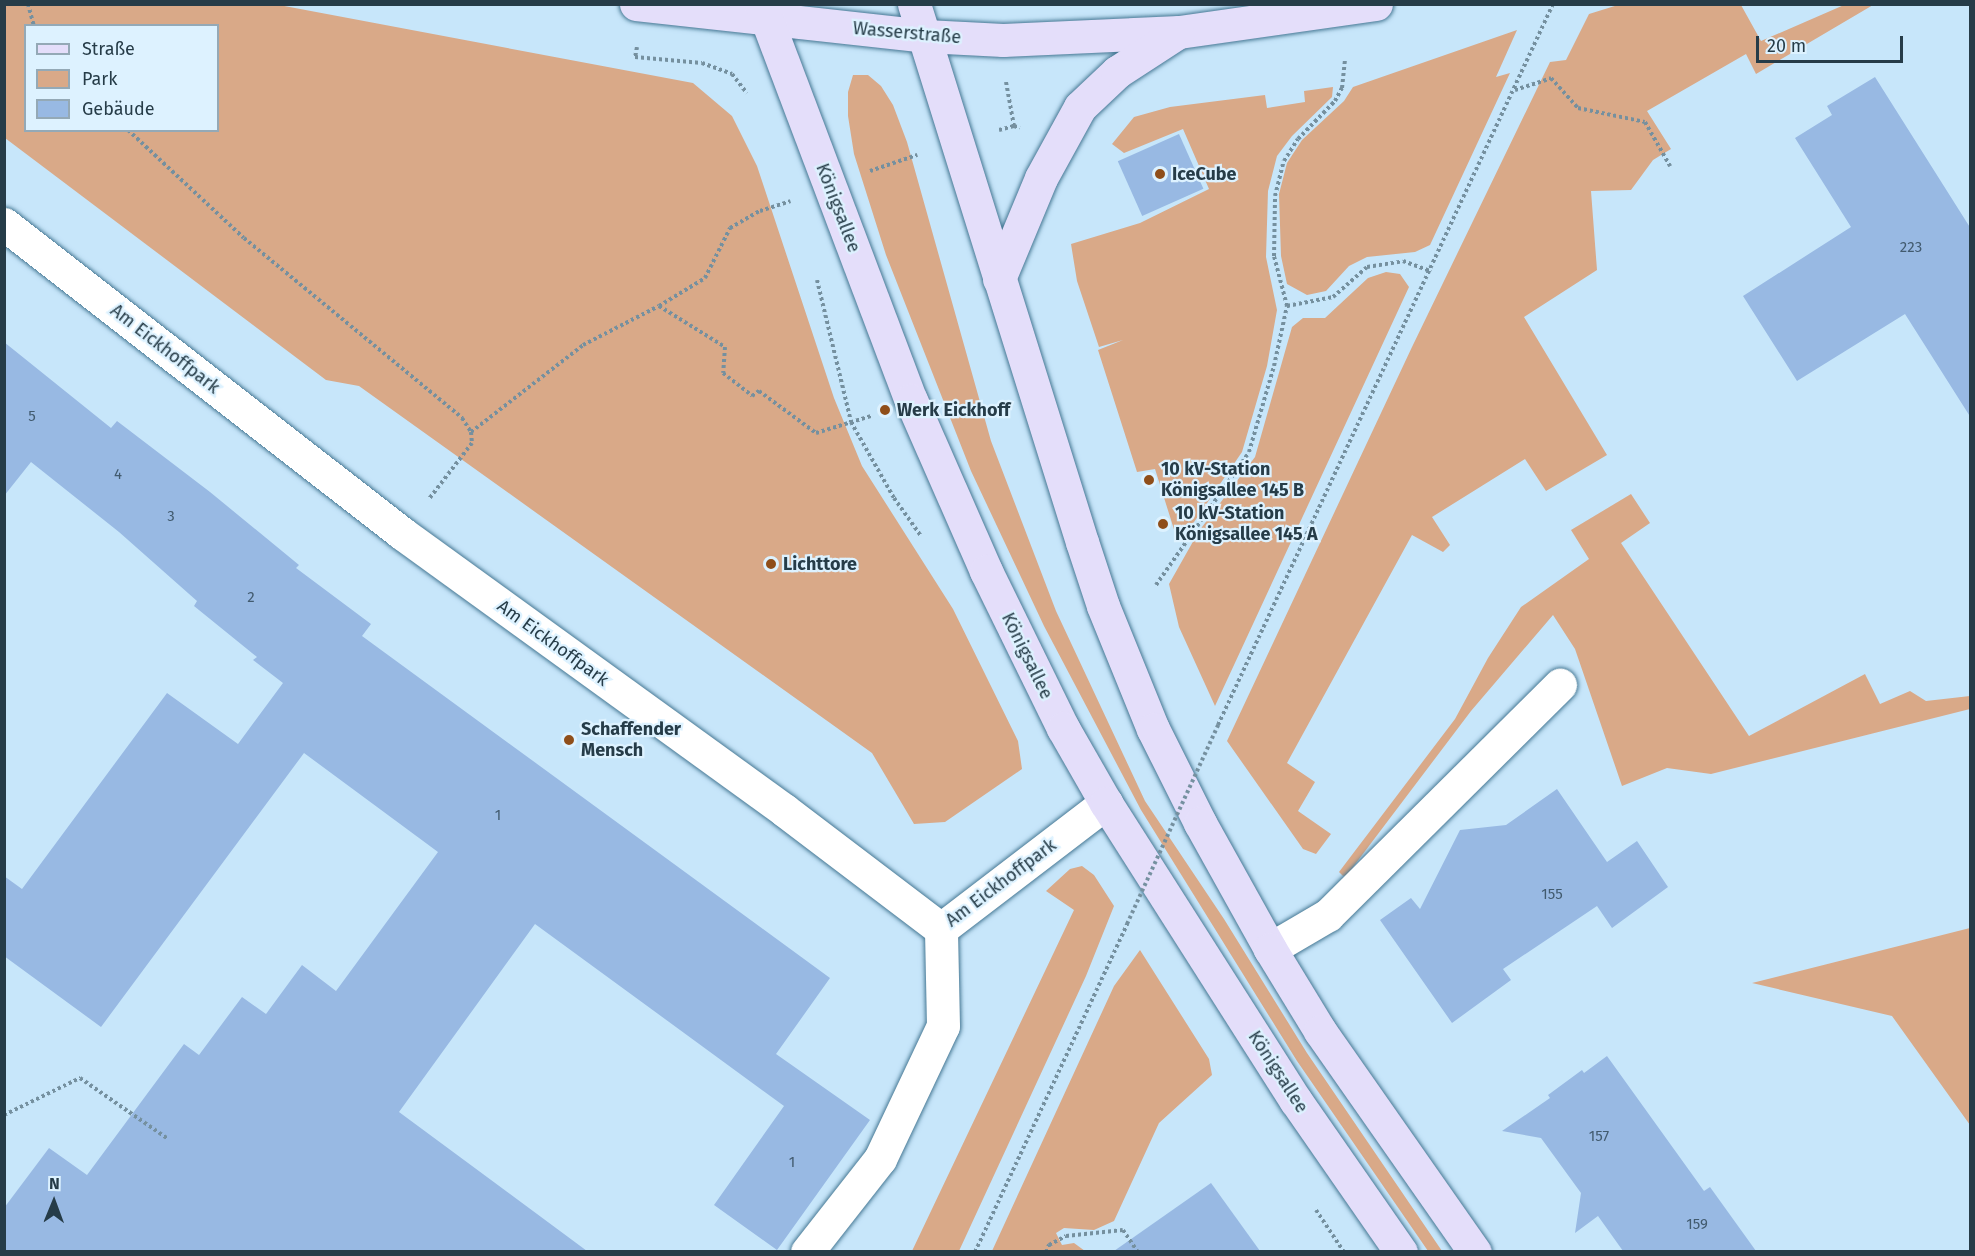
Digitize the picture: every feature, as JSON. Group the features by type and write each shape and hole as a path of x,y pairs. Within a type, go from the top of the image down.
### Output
{"main road":[{"name":"Wasserstraße","path":"636,4 764,12 925,36 1003,40 1179,32 1376,4"},
{"path":"914,4 1107,616 1153,729 1200,823 1270,949 1320,1031 1475,1251"},
{"name":"Königsallee","path":"764,12 911,400 986,571 1063,728 1106,803 1296,1101 1401,1251"},
{"name":"Wasserstraße","path":"999,279 1041,178 1080,107 1117,72 1179,32"}],"lane":[{"name":"Am Eickhoffpark","path":"4,224 403,534 784,810 941,929 1106,803"},
{"path":"1270,949 1328,915 1560,685"},
{"path":"807,1251 880,1159 943,1026 941,929"}],"path":[{"path":"28,4 33,24"},
{"path":"975,1251 1553,4"},
{"path":"637,40 636,57 702,63 732,74 753,102"},
{"path":"1156,585 1249,452 1274,366 1287,306 1274,256 1275,195 1284,161 1298,139 1335,101 1342,88 1344,59"},
{"path":"1514,91 1551,78 1578,108 1645,122 1670,166"},
{"path":"1006,81 1014,126"},
{"path":"130,132 244,238 462,418 471,432 472,443 403,534"},
{"path":"865,172 908,158"},
{"path":"471,432 583,345 659,306 705,278 730,228 760,211 830,186"},
{"path":"1287,306 1333,297 1367,267 1403,261 1431,271"},
{"path":"816,277 851,422"},
{"path":"659,306 724,347 723,373 752,396 759,391 816,433 871,416"},
{"path":"4,1115 80,1078 168,1139"},
{"path":"1046,1251 1049,1245 1066,1236 1123,1230 1138,1251"}],"green space":[{"path":"4,5 279,5 693,83 732,116 757,166 834,398 862,466 953,609 1018,741 1022,769 945,822 914,824 872,753 359,386 326,380 5,138"},
{"path":"1618,5 1741,5 1761,41 1844,5 1873,5 1756,74 1746,54 1647,111 1671,149 1653,160 1631,190 1591,191 1597,270 1524,317 1607,455 1546,491 1525,459 1432,517 1450,545 1443,552 1412,535 1287,763 1315,782 1298,811 1331,834 1316,854 1303,849 1227,741 1412,347 1550,62 1566,60 1589,14"},
{"path":"1517,30 1496,77 1510,73 1430,245 1415,252 1367,257 1349,266 1326,291 1307,295 1287,284 1281,256 1279,194 1287,163 1302,140 1344,101 1353,87"},
{"path":"853,75 868,75 881,86 893,105 907,142 991,441 1056,611 1145,801 1224,919 1307,1053 1442,1251 1428,1251 1297,1061 1141,810 1044,626 971,471 886,255 854,154 848,116 848,92"},
{"path":"1333,87 1332,97 1292,136 1277,156 1268,191 1266,257 1277,310 1267,366 1242,452 1181,541 1177,539 1155,469 1137,472 1098,350 1123,340 1099,347 1077,281 1071,244 1140,223 1209,189 1183,129 1124,153 1112,144 1134,117 1170,107 1265,95 1267,108 1305,102 1304,91"},
{"path":"1386,272 1400,274 1409,287 1215,706 1179,627 1169,584 1199,531 1255,457 1292,327 1303,318 1325,318 1368,278"},
{"path":"1631,494 1650,523 1621,543 1749,736 1865,674 1880,704 1910,691 1926,701 1970,696 1970,709 1711,774 1667,768 1622,786 1575,649 1553,615 1471,711 1347,875 1343,876 1339,872 1455,719 1488,658 1521,607 1589,559 1571,530"},
{"path":"1082,866 1094,875 1114,906 1086,976 959,1251 912,1251 1074,910 1046,891 1070,869"},
{"path":"1970,928 1970,1125 1892,1016 1752,983"},
{"path":"1140,950 1209,1059 1212,1075 1159,1123 1114,1221 1094,1230 1064,1228 1056,1233 1062,1245 1074,1243 1085,1251 992,1251 1114,986"}],"building":[{"path":"1875,77 1971,229 1971,418 1905,314 1797,381 1743,296 1851,227 1795,138 1832,115 1827,106"},
{"name":"IceCube","path":"1179,134 1203,189 1142,216 1118,161"},
{"path":"4,342 111,428 117,421 210,492 299,565 296,568 371,624 362,636 830,978 776,1054 870,1120 777,1250 714,1205 784,1106 535,924 399,1112 587,1251 4,1251 4,1208 49,1148 87,1175 184,1044 199,1055 242,997 266,1014 302,965 336,991 438,852 304,753 101,1027 4,956 4,876 22,889 167,693 238,744 283,683 253,660 257,657 194,606 197,601 119,532 31,462 4,496"},
{"path":"1557,789 1607,862 1637,841 1668,887 1612,928 1597,906 1503,969 1511,980 1452,1023 1380,920 1411,898 1420,909 1460,830 1506,825"},
{"path":"1607,1056 1704,1191 1710,1187 1756,1251 1623,1251 1598,1216 1575,1233 1581,1193 1541,1138 1502,1131 1550,1098 1548,1095 1582,1070 1584,1073"},
{"path":"1211,1183 1260,1251 1114,1251"}],"place":[{"name":"IceCube","path":"1160,174"},
{"name":"Werk Eickhoff","path":"885,410"},
{"name":"10 kV-Station Königsallee 145 B","path":"1149,480"},
{"name":"10 kV-Station Königsallee 145 A","path":"1163,524"},
{"name":"Lichttore","path":"771,564"},
{"name":"Schaffender Mensch","path":"569,740"}]}
